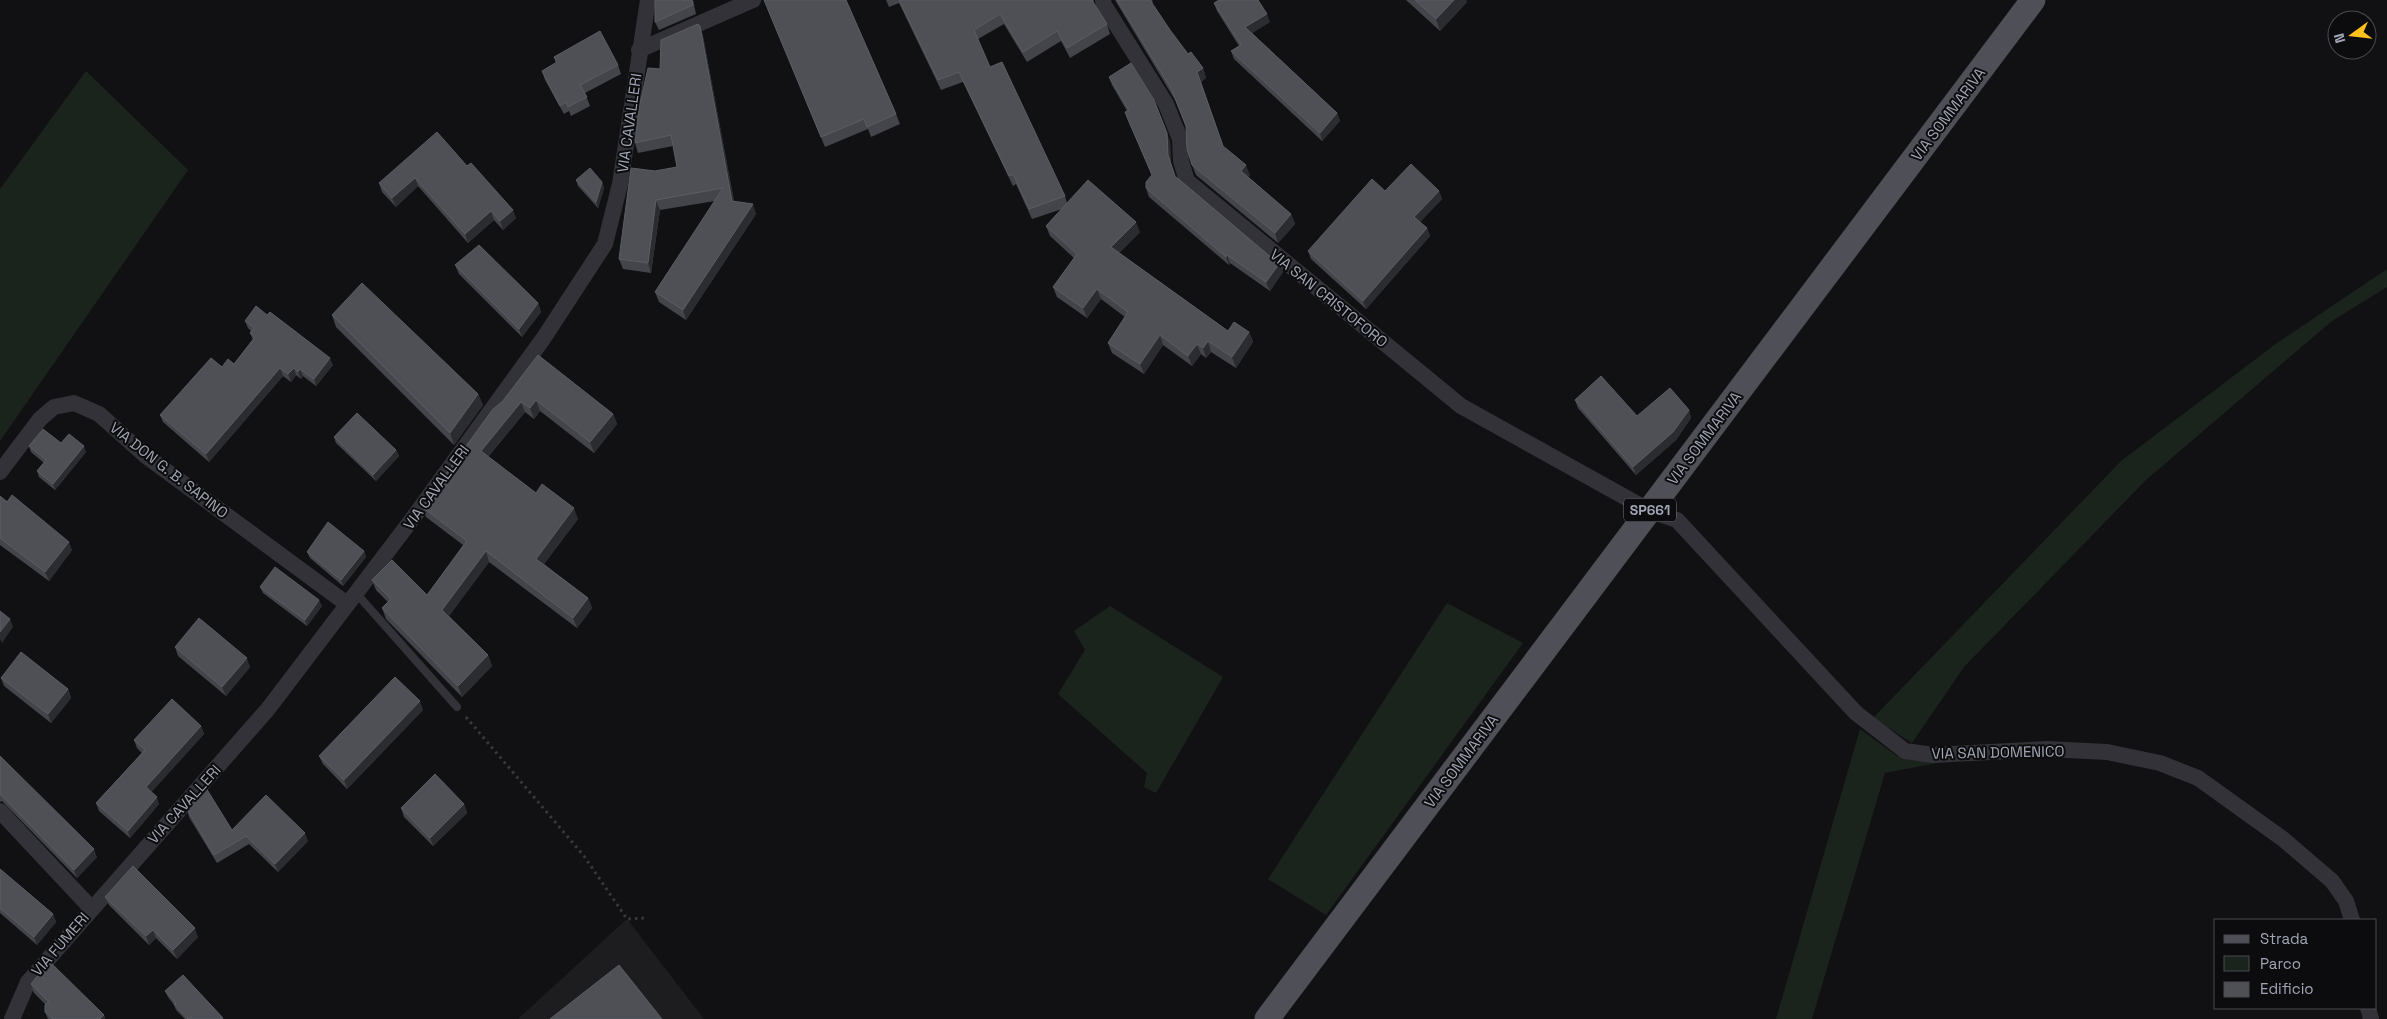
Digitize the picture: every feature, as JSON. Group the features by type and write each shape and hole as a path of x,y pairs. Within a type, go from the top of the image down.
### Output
{"main road":[{"name":"VIA SOMMARIVA","path":"1267,1019 2033,0"}],"street":[{"name":"VIA CAVALLERI","path":"91,908 268,709 538,347 605,244 620,184 648,0"},
{"path":"640,50 753,0"},
{"name":"VIA SAN CRISTOFORO","path":"1102,0 1166,104 1180,139 1181,161 1187,181 1462,406 1650,511"},
{"name":"VIA DON G. B. SAPINO","path":"0,472 40,419 54,407 74,403 99,414 146,456 351,599"},
{"name":"VIA SAN DOMENICO","path":"1650,511 1677,520 1856,713 1905,751 1933,755 2047,749 2107,752 2160,763 2198,778 2283,839 2332,881 2346,901 2352,919"},
{"name":"VIA FUMERI","path":"0,811 91,908 28,982 12,1019"}],"lane":[{"path":"351,599 457,707"}],"path":[{"path":"457,707 584,856 627,919 645,918"}],"shaded area":[{"path":"627,919 704,1019 518,1019"}],"green space":[{"path":"86,71 188,170 0,441 0,189"},
{"path":"2387,269 2387,287 2332,321 2146,480 1964,667 1912,743 1873,718 2121,461 2277,343"},
{"path":"1447,603 1523,643 1326,915 1268,879"},
{"path":"1110,606 1223,677 1156,793 1144,787 1147,773 1058,694 1085,650 1074,631"},
{"path":"1860,729 1897,756 1958,759 1885,773 1812,1019 1776,1019"}],"building":[{"path":"655,0 692,0 693,5 655,22"},
{"path":"764,0 846,0 896,114 867,127 864,119 821,137"},
{"path":"899,0 1092,0 1107,24 1067,48 1057,31 1023,52 1000,14 974,30 990,67 1002,62 1065,196 1029,209 1013,174 1009,176 959,72 938,80"},
{"path":"1117,0 1150,0 1188,54 1191,52 1203,68 1197,72 1223,146 1246,165 1241,171 1291,214 1275,233 1192,165 1187,149 1186,126 1172,90"},
{"path":"1219,0 1258,0 1267,14 1245,27 1337,113 1320,133 1231,51 1241,45 1214,3"},
{"path":"1415,0 1454,0 1436,19"},
{"path":"698,24 700,26 732,201 753,204 683,310 655,292 723,188 656,200 648,263 619,259 631,168 655,171 677,167 671,135 635,143 639,108 648,68 660,69 661,40"},
{"path":"600,31 618,65 580,85 587,97 568,107 566,102 560,106 542,71 557,62 554,57"},
{"path":"1131,63 1154,100 1167,133 1168,155 1175,176 1279,264 1266,282 1227,255 1226,257 1146,188 1146,182 1152,175 1125,112 1129,110 1109,77"},
{"path":"437,132 467,166 471,163 513,210 500,221 491,211 465,234 415,178 392,198 379,183"},
{"path":"1411,164 1439,191 1414,217 1427,228 1363,301 1308,251 1372,179 1385,191"},
{"path":"590,168 602,182 596,202 576,180"},
{"path":"1088,180 1136,222 1111,247 1228,331 1234,322 1249,332 1232,357 1208,341 1203,348 1197,344 1188,356 1160,335 1140,364 1108,343 1128,312 1097,289 1083,308 1053,287 1077,254 1046,226"},
{"path":"479,245 538,303 519,329 455,265"},
{"path":"362,283 478,394 450,433 332,315"},
{"path":"256,306 267,315 270,312 330,358 314,379 300,369 298,372 294,368 288,374 280,368 206,454 160,415 211,358 222,367 228,359 234,364 255,337 250,333 254,328 245,321"},
{"path":"538,355 613,414 590,442 536,400 530,408 521,402 481,451 536,493 542,484 574,508 536,559 588,598 573,618 486,551 442,610 488,655 458,686 382,608 391,599 372,580 392,560 427,595 467,541 422,507 493,409 502,402"},
{"path":"1601,376 1637,416 1670,388 1689,410 1673,432 1633,467 1575,400"},
{"path":"357,413 396,450 373,475 334,437"},
{"path":"43,429 61,443 69,434 84,446 53,484 37,471 46,460 29,446"},
{"path":"12,495 69,542 45,572 0,538 0,496 7,502"},
{"path":"328,522 364,551 341,580 307,552"},
{"path":"275,567 319,600 305,620 260,587"},
{"path":"0,611 10,619 0,632"},
{"path":"199,618 247,658 222,687 175,647"},
{"path":"21,652 68,689 48,714 1,678"},
{"path":"395,677 420,701 344,780 319,756"},
{"path":"172,699 201,726 146,787 157,797 128,831 96,803 145,750 134,740"},
{"path":"0,756 94,849 74,870 0,794"},
{"path":"435,774 464,804 430,838 401,808"},
{"path":"206,788 232,830 266,795 305,833 275,864 246,836 214,855 187,809"},
{"path":"133,866 195,928 173,950 153,930 146,936 105,897"},
{"path":"0,869 53,914 34,937 0,908"},
{"path":"49,961 104,1015 100,1019 53,1019 45,1012 45,1005 49,1002 31,984"},
{"path":"619,965 662,1019 550,1019"},
{"path":"183,975 222,1019 188,1019 174,1004 176,1003 165,991"}]}
